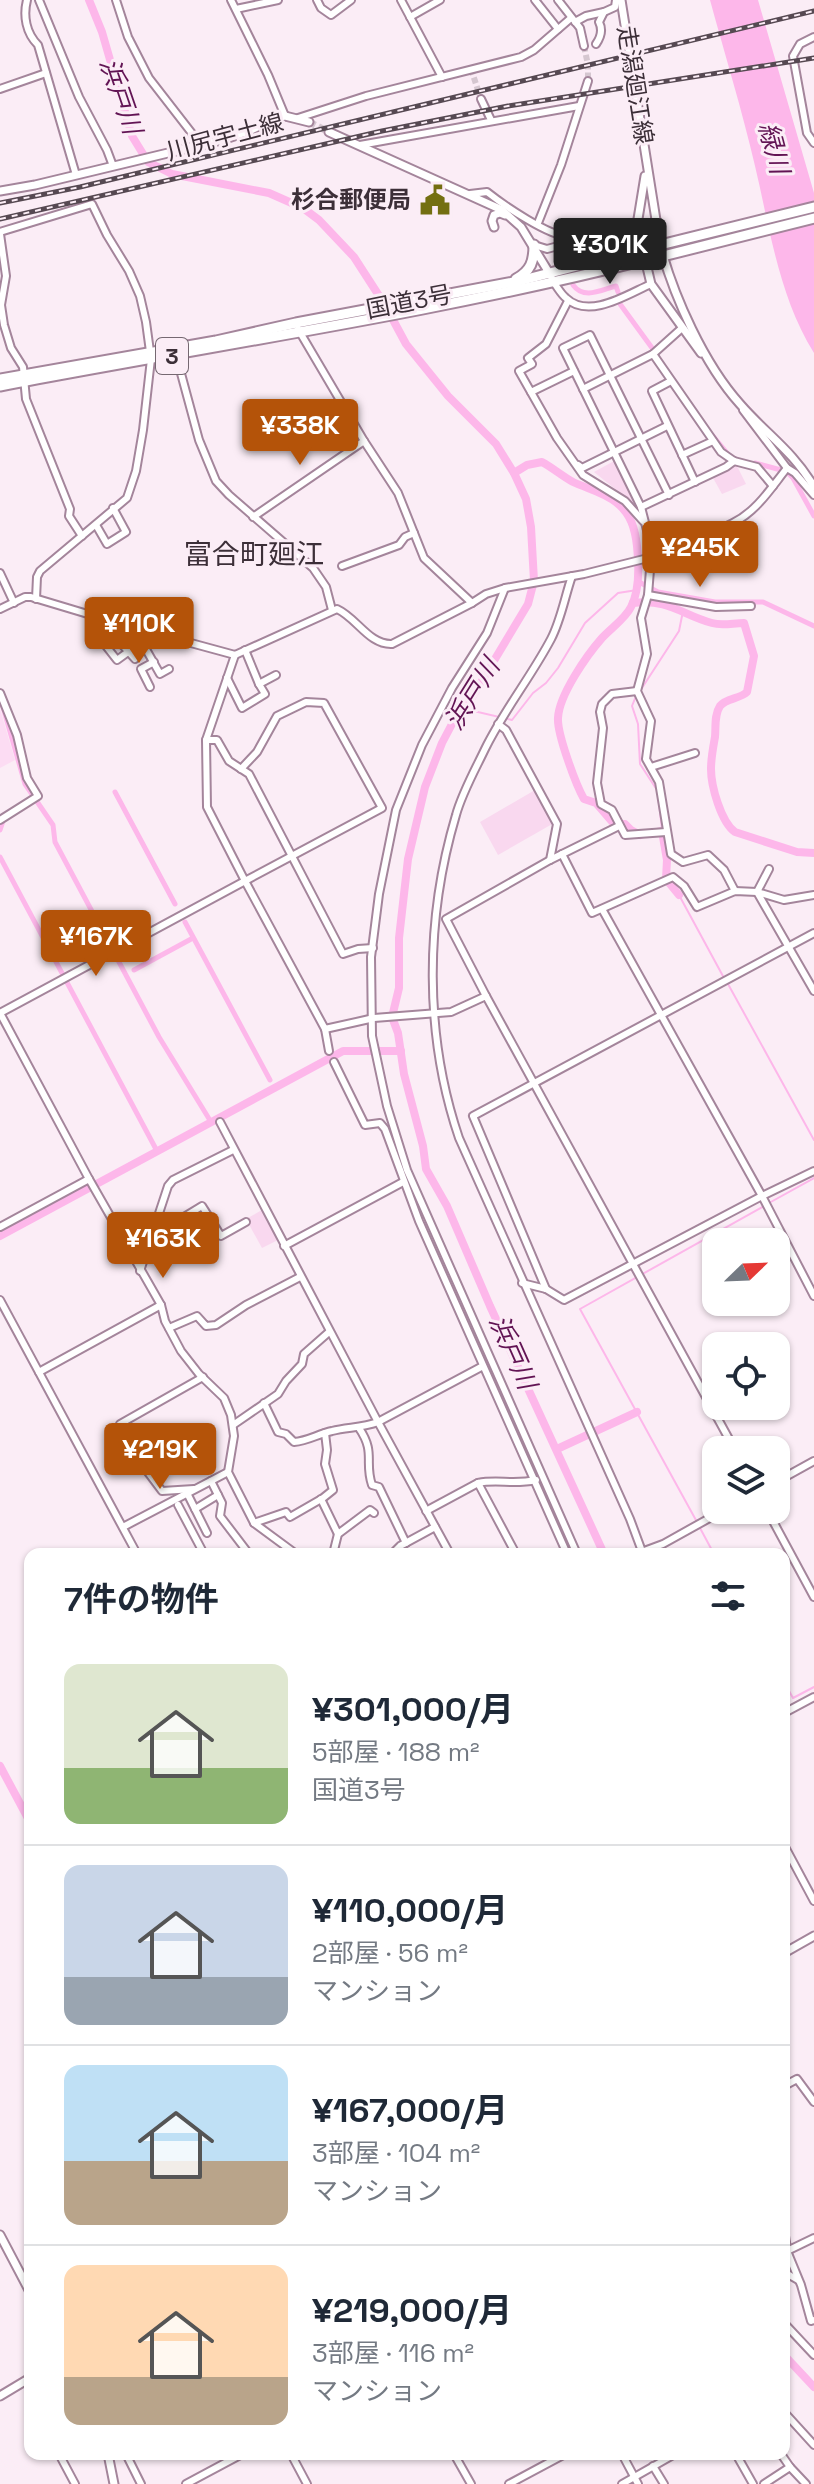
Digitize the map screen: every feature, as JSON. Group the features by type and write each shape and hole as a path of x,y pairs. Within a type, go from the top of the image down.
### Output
{"highway":[{"name":"国道3号","path":"0,379 25,378 151,356 552,279 814,207"},
{"name":"国道3号","path":"664,249 814,218"},
{"path":"501,285 517,279 529,269 534,260 534,245"},
{"name":"国道3号","path":"409,307 501,285 552,279"},
{"name":"国道3号","path":"151,356 176,355 298,328"},
{"name":"国道3号","path":"0,386 25,378"}],"main road":[{"name":"走潟廻江線","path":"618,0 647,156 637,225 651,284"},
{"name":"川尻宇土線","path":"0,191 198,146 238,135 276,118 285,116 309,122"},
{"path":"329,132 470,194 502,210 505,215"},
{"name":"走潟廻江線","path":"646,170 664,249 685,311 708,359"},
{"path":"494,227 494,215 500,213 513,219 534,245 552,279"},
{"path":"651,284 740,404 789,451 814,487"},
{"path":"790,1950 814,1936"},
{"path":"0,2235 24,2281"},
{"path":"0,2396 24,2382"},
{"path":"109,2460 114,2484"}],"street":[{"path":"27,0 25,17 30,37 38,45 76,175"},
{"path":"39,0 74,87 115,165"},
{"path":"116,0 128,37 149,78 198,146"},
{"path":"231,0 285,116"},
{"path":"236,9 278,0"},
{"path":"317,0 321,8 331,15 351,0"},
{"path":"401,0 442,77"},
{"path":"410,17 440,0"},
{"path":"535,0 558,29"},
{"path":"558,0 580,28 584,46"},
{"path":"298,118 366,96 521,57 573,20 604,12 615,7 618,0"},
{"path":"596,44 602,28 599,22 604,12"},
{"path":"814,37 800,44 793,56 807,133 814,143"},
{"path":"0,89 46,73"},
{"path":"538,223 561,165 588,81"},
{"path":"481,99 491,120"},
{"path":"360,145 579,106"},
{"path":"470,194 487,192 521,217 566,237 603,227 619,225 625,228"},
{"path":"36,599 40,571 96,525 113,508 127,498 136,471 151,356 140,296 92,204 0,233 6,276 2,316 11,348 23,367 26,399 70,509 69,516 82,536"},
{"path":"534,245 547,249 637,225"},
{"path":"552,279 568,301 589,307 651,284"},
{"path":"568,301 546,344 528,358 532,364 519,371 557,438 583,475 625,501 644,521"},
{"path":"298,328 398,493 424,558 472,603"},
{"path":"583,389 661,350 682,328"},
{"path":"669,495 590,335 563,348 641,507 644,521 651,557 648,595 641,618 647,654 637,691 651,721 646,759 659,782 671,854 683,862 708,855 724,870 735,891"},
{"path":"653,354 721,452 734,461 757,467 773,486"},
{"path":"176,355 208,466 216,481 313,568 326,587 332,610"},
{"path":"531,392 574,371"},
{"path":"671,381 652,391 695,482"},
{"path":"740,404 787,468 814,495"},
{"path":"575,462 582,468 667,426"},
{"path":"253,517 364,441"},
{"path":"682,455 713,441"},
{"path":"641,507 734,461"},
{"path":"0,609 25,597 36,599 235,655 337,609 386,645 411,635 486,594 676,551 687,543 734,523 760,502 787,468"},
{"path":"96,525 107,544 126,532 113,508"},
{"path":"342,566 399,545 405,537 414,533"},
{"path":"0,573 17,601"},
{"path":"568,576 553,636 498,724 456,813 440,885 433,1012 438,1059 449,1108 473,1174 630,1519 638,1548"},
{"path":"505,588 487,633 452,688 422,745 396,810 379,894 373,948 372,1036 407,1170 574,1548"},
{"path":"648,595 716,607 751,606"},
{"path":"91,644 109,630 111,621"},
{"path":"109,630 135,659"},
{"path":"153,633 143,644 160,674 169,669"},
{"path":"99,637 116,661 128,652"},
{"path":"227,678 242,708 265,694 245,650"},
{"path":"235,655 206,740 207,807 325,1029 329,1051"},
{"path":"150,687 141,669 154,662"},
{"path":"259,684 276,675"},
{"path":"637,691 612,694 602,704 597,790 601,804 612,810 625,835 666,832"},
{"path":"0,693 17,735 27,778 38,796 0,820"},
{"path":"241,769 257,752 277,716 306,702 324,703 382,808 0,1013 161,1305 169,1328 190,1363 224,1398 233,1425 233,1449 228,1472 254,1523 288,1548"},
{"path":"498,724 506,730 557,824 550,860"},
{"path":"206,740 217,740 229,761 249,774 343,954 373,948"},
{"path":"651,767 695,753"},
{"path":"619,826 550,860 446,919 728,1436"},
{"path":"562,854 592,913 673,877 684,886 697,907 735,891 757,892 784,900 814,895"},
{"path":"757,892 769,869"},
{"path":"757,892 814,991"},
{"path":"602,909 814,1296"},
{"path":"546,1289 473,1116 814,933"},
{"path":"805,975 814,970"},
{"path":"325,1029 374,1018 456,1011 486,996"},
{"path":"334,1062 365,1125 380,1123 385,1129 403,1182 564,1548"},
{"path":"220,1122 329,1332 447,1548"},
{"path":"140,1271 168,1186 173,1180 233,1150"},
{"path":"522,1283 546,1289 564,1300 814,1171"},
{"path":"0,1227 90,1181"},
{"path":"284,1246 403,1182"},
{"path":"153,1233 202,1206 221,1236 246,1222"},
{"path":"174,1223 186,1242 195,1246"},
{"path":"169,1328 197,1316 206,1326 216,1325 246,1305 300,1277"},
{"path":"0,1300 134,1548"},
{"path":"39,1372 161,1305"},
{"path":"233,1425 278,1394 302,1364 304,1354 329,1332"},
{"path":"264,1403 278,1432 286,1434 294,1442 307,1441 335,1429 359,1428 378,1422 483,1366"},
{"path":"120,1424 203,1377"},
{"path":"359,1428 370,1447 368,1474 372,1485 379,1487 406,1543"},
{"path":"254,1523 286,1512 290,1517 333,1490 325,1464 325,1433"},
{"path":"790,1474 814,1461"},
{"path":"147,1471 162,1491 195,1489"},
{"path":"123,1527 228,1472"},
{"path":"426,1511 478,1483 493,1481 511,1484 536,1480"},
{"path":"211,1481 222,1503 220,1516 244,1548"},
{"path":"478,1483 513,1548"},
{"path":"187,1493 207,1533"},
{"path":"195,1509 218,1495"},
{"path":"321,1499 338,1534"},
{"path":"178,1505 201,1548"},
{"path":"334,1548 338,1534 370,1510 374,1513"},
{"path":"652,1548 702,1523"},
{"path":"775,1524 788,1548"},
{"path":"400,1548 435,1527"},
{"path":"790,1553 814,1597"},
{"path":"790,1710 814,1697"},
{"path":"790,1856 814,1901"},
{"path":"790,2083 797,2079 814,2102"},
{"path":"790,2250 814,2238"},
{"path":"790,2258 801,2285 808,2316 811,2321 814,2320"},
{"path":"790,2275 801,2285"},
{"path":"790,2329 814,2355"},
{"path":"790,2419 814,2445"},
{"path":"62,2460 75,2484"},
{"path":"129,2460 141,2484"},
{"path":"186,2484 231,2460"},
{"path":"294,2460 307,2484"},
{"path":"457,2460 471,2484"},
{"path":"509,2484 554,2460"},
{"path":"625,2460 636,2480"},
{"path":"622,2484 636,2480 664,2460"},
{"path":"739,2460 753,2484"},
{"path":"785,2460 806,2484"},
{"path":"653,2466 664,2484"},
{"path":"764,2484 790,2467"}],"shaded area":[{"path":"616,460 640,509 594,472"},
{"path":"736,464 746,484 722,494 712,476"},
{"path":"0,709 15,760 0,768"},
{"path":"535,790 554,823 498,855 480,822"},
{"path":"262,1210 280,1239 262,1248 246,1219"}],"water":[{"name":"緑川","path":"710,0 758,0 814,193 814,353 784,286 745,124"}],"waterway":[{"name":"浜戸川","path":"89,0 102,32 132,136 148,162 172,174 269,193 303,208 319,220 354,257 406,344 448,396 496,444 526,499 534,581 528,604 465,709 452,724 425,787 408,859 399,938 399,988 392,1017 426,1169 447,1206 601,1548"},
{"path":"519,61 535,53"},
{"path":"573,285 587,293 616,286 618,292"},
{"path":"620,304 655,352"},
{"path":"713,436 727,453"},
{"path":"514,473 527,465 542,462 573,482 612,499 626,512 633,528 638,569 634,600 625,616 602,638 582,665 563,698 558,718 564,747 584,799 596,803 614,824 625,824 640,835"},
{"path":"755,463 781,470"},
{"path":"788,473 814,516"},
{"path":"637,581 658,592 715,602 763,602 814,626"},
{"path":"465,709 512,720 558,668 585,623 618,593 637,590"},
{"path":"633,603 666,605 716,624 744,623 754,656 747,692 723,703 717,713 711,769 718,803 725,820 735,832 797,852 814,853"},
{"path":"640,691 679,631 683,611"},
{"path":"636,696 632,706 638,724 640,764 657,790"},
{"path":"3,707 25,784 53,825 55,842 159,1037 211,1122"},
{"path":"115,792 175,904"},
{"path":"658,796 662,829"},
{"path":"0,830 3,821"},
{"path":"657,832 662,831 667,860 666,879 679,895"},
{"path":"0,857 157,1151"},
{"path":"679,895 724,978"},
{"path":"185,922 270,1080"},
{"path":"134,970 193,938"},
{"path":"728,984 814,1140"},
{"path":"0,1236 343,1051 401,1051"},
{"path":"769,1203 814,1178"},
{"path":"697,1522 580,1309 764,1206"},
{"path":"557,1449 637,1412"},
{"path":"700,1528 711,1548"},
{"path":"790,1693 793,1698 814,1687"},
{"path":"0,1766 24,1811"},
{"name":"浜戸川","path":"790,2361 814,2387"}],"tunnel":[{"path":"584,46 588,81"},
{"path":"471,69 481,99"},
{"path":"309,122 329,132"}],"railway":[{"path":"0,203 80,187 814,11"},
{"path":"0,219 382,131 508,106 814,58"}],"place":[{"name":"杉合郵便局","path":"435,200"}],"district":[{"name":"富合町廻江","path":"254,554"}]}
